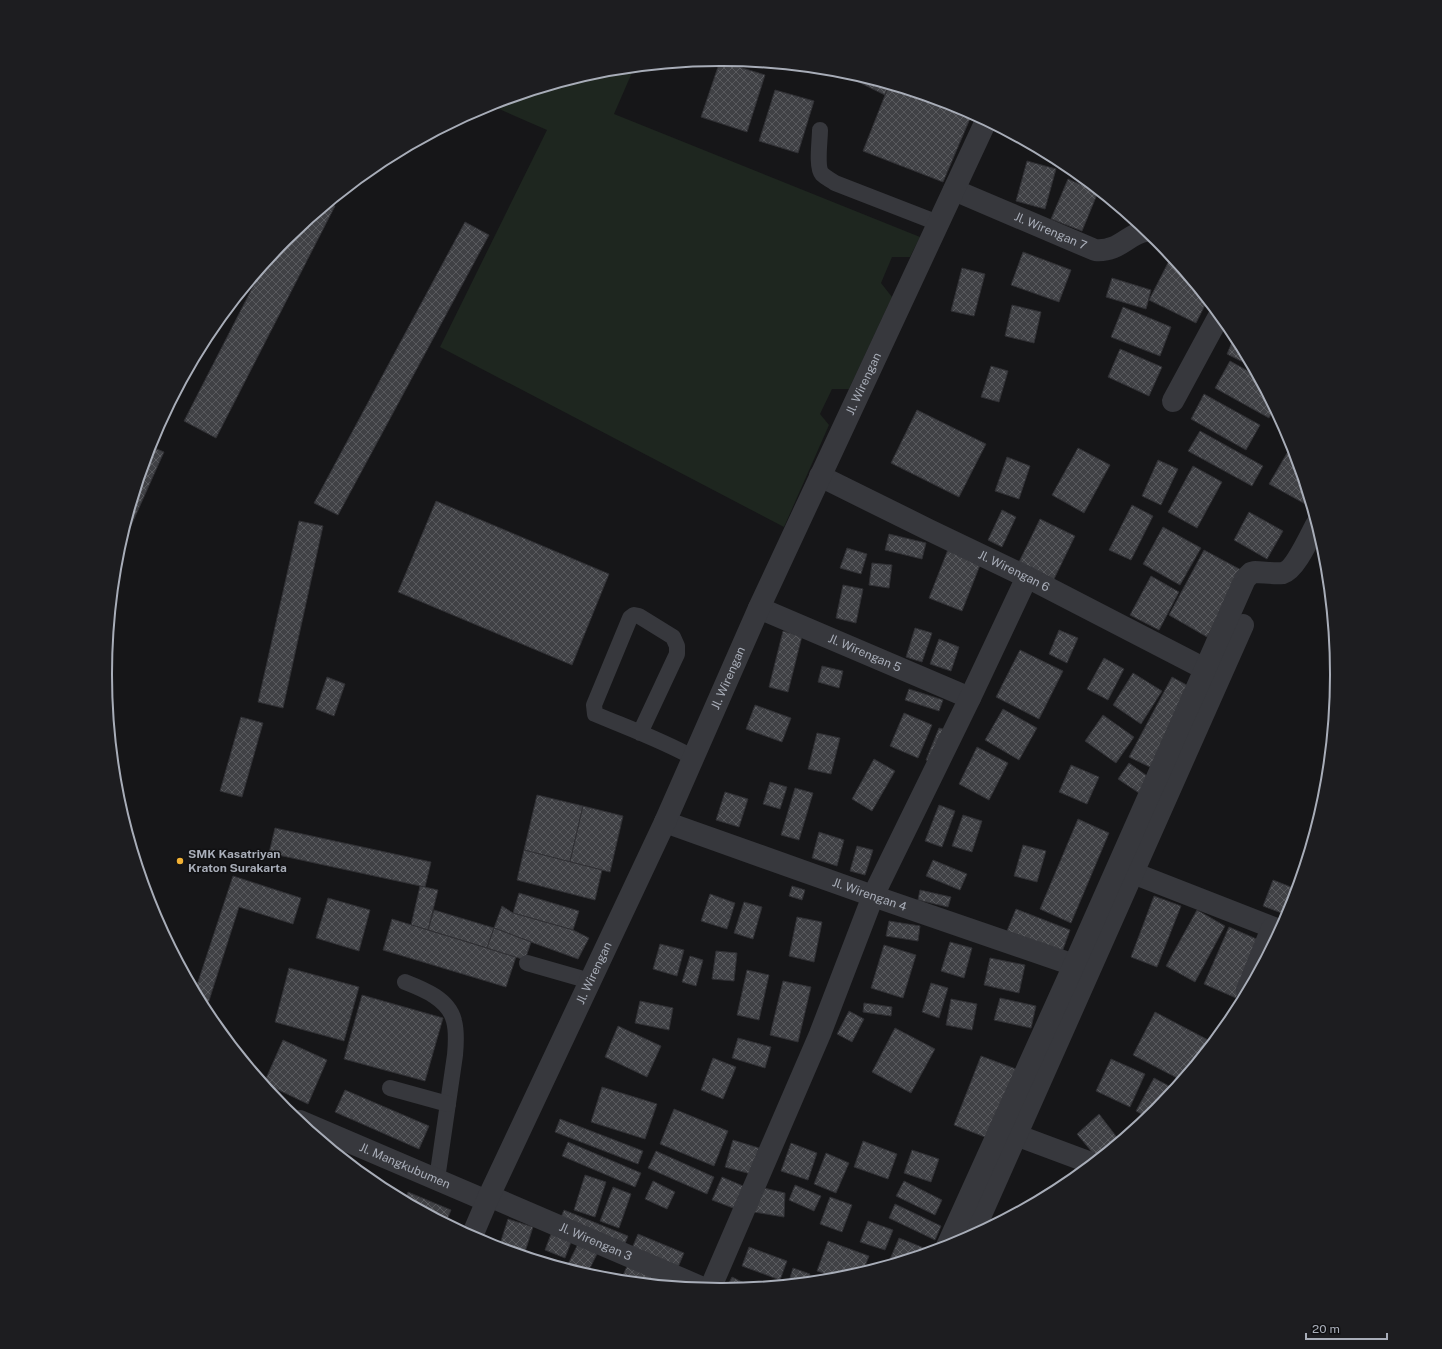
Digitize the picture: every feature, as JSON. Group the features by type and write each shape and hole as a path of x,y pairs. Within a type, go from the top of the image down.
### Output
{"street":[{"name":"Jl. Wirengan","path":"474,1231 488,1198 665,822 692,757 759,608 984,126"},
{"name":"Jl. Wirengan 7","path":"954,190 1094,250 1104,251 1112,249 1140,234"},
{"path":"1173,401 1216,321"},
{"name":"Jl. Wirengan 6","path":"820,476 1027,577 1205,669"},
{"path":"950,1238 1248,576 1255,572 1282,573 1287,571 1295,562 1312,531"},
{"path":"713,1283 820,1034 873,896 970,698 1027,577"},
{"name":"Jl. Wirengan 5","path":"759,608 970,698"},
{"path":"977,1226 1016,1134 1243,625"},
{"name":"Jl. Wirengan 4","path":"665,822 873,896 1074,965"},
{"path":"1133,873 1274,928"},
{"name":"Jl. Mangkubumen","path":"315,1127 436,1179 488,1198"},
{"path":"1016,1134 1086,1161"},
{"name":"Jl. Wirengan 3","path":"488,1198 689,1282"}],"lane":[{"path":"820,130 819,166 821,173 826,178 938,223"},
{"path":"640,733 677,654 677,646 673,637 639,616 634,615 630,618 593,709 595,714 640,733 670,745 692,757"},
{"path":"527,963 590,981"},
{"path":"405,982 436,996 447,1008 454,1020 456,1035 455,1055 436,1179"},
{"path":"390,1088 448,1104"}],"shaded area":[{"path":"632,73 614,114 920,237 910,257 892,257 881,283 892,297 849,389 832,389 820,414 829,425 784,527 440,347 547,130 498,108 525,98 564,87"}],"building":[{"path":"718,66 737,66 765,75 747,132 701,117"},
{"path":"860,83 887,90 885,95"},
{"path":"775,90 814,101 798,153 759,141"},
{"path":"887,90 917,98 970,119 943,182 863,151"},
{"path":"1027,161 1056,169 1045,209 1016,201"},
{"path":"1068,179 1080,184 1096,196 1082,231 1051,219"},
{"path":"335,206 216,438 184,421 253,286 291,244 320,217"},
{"path":"465,222 489,235 338,515 314,503"},
{"path":"1023,252 1071,270 1059,302 1011,285"},
{"path":"1168,262 1205,305 1196,323 1149,300"},
{"path":"962,268 985,274 974,316 951,311"},
{"path":"1112,278 1151,290 1146,309 1106,297"},
{"path":"1012,305 1041,312 1034,343 1005,336"},
{"path":"1123,307 1171,327 1160,356 1111,337"},
{"path":"1232,343 1243,362 1227,354"},
{"path":"1120,349 1162,367 1149,396 1108,377"},
{"path":"1230,361 1249,372 1271,414 1269,418 1215,388"},
{"path":"991,366 1008,371 999,402 981,397"},
{"path":"1204,394 1260,425 1246,450 1191,419"},
{"path":"917,410 986,444 959,497 891,463"},
{"path":"1200,431 1263,466 1252,486 1188,451"},
{"path":"1078,448 1110,465 1084,513 1052,495"},
{"path":"156,449 164,452 131,526 145,479"},
{"path":"1287,453 1305,504 1269,484"},
{"path":"1007,457 1030,466 1019,499 995,491"},
{"path":"1158,460 1178,469 1161,505 1142,496"},
{"path":"1193,466 1222,482 1197,528 1168,512"},
{"path":"436,501 609,574 572,665 398,592"},
{"path":"1132,505 1153,516 1131,560 1109,550"},
{"path":"1002,510 1016,517 1002,547 988,540"},
{"path":"1249,512 1283,531 1267,559 1234,540"},
{"path":"1040,519 1075,536 1053,581 1018,564"},
{"path":"299,521 323,526 283,708 258,702"},
{"path":"1163,527 1201,548 1180,585 1143,564"},
{"path":"889,534 926,543 922,559 885,550"},
{"path":"949,547 982,560 962,611 929,598"},
{"path":"847,548 867,554 861,574 840,568"},
{"path":"1204,550 1243,571 1207,637 1169,615"},
{"path":"872,563 892,565 889,588 869,585"},
{"path":"1151,576 1179,592 1159,630 1130,615"},
{"path":"843,585 863,589 856,623 836,618"},
{"path":"915,628 932,633 922,662 906,657"},
{"path":"1059,630 1078,638 1067,663 1049,654"},
{"path":"783,631 802,636 788,692 769,687"},
{"path":"939,639 959,647 951,671 930,664"},
{"path":"1020,650 1063,671 1039,719 996,697"},
{"path":"1104,658 1124,669 1108,700 1087,689"},
{"path":"822,666 843,671 839,688 818,682"},
{"path":"1133,673 1162,691 1141,724 1113,705"},
{"path":"327,677 345,684 334,716 316,709"},
{"path":"1172,677 1192,688 1154,769 1129,757"},
{"path":"909,689 943,700 939,711 905,700"},
{"path":"755,705 791,718 782,742 746,729"},
{"path":"1003,709 1037,728 1019,760 985,740"},
{"path":"904,713 932,725 918,758 890,746"},
{"path":"1103,715 1134,737 1116,763 1085,741"},
{"path":"241,717 263,723 242,797 220,791"},
{"path":"939,728 943,729 930,762 926,760"},
{"path":"817,733 840,738 831,774 808,769"},
{"path":"977,747 1008,763 989,800 959,784"},
{"path":"874,759 895,771 872,811 852,799"},
{"path":"1129,763 1150,778 1139,793 1118,779"},
{"path":"1071,765 1099,777 1087,804 1059,792"},
{"path":"770,782 787,787 780,809 763,804"},
{"path":"795,788 813,793 799,840 781,835"},
{"path":"725,792 748,799 739,827 716,820"},
{"path":"537,795 583,806 570,862 524,850"},
{"path":"939,805 955,811 942,847 925,841"},
{"path":"583,806 623,816 610,872 570,862"},
{"path":"963,815 982,821 972,852 952,846"},
{"path":"1078,819 1109,833 1071,923 1040,909"},
{"path":"275,828 431,862 425,887 269,853"},
{"path":"819,832 844,840 837,866 812,858"},
{"path":"1023,845 1046,851 1037,882 1014,876"},
{"path":"857,846 873,850 865,875 850,871"},
{"path":"524,850 602,870 595,900 517,880"},
{"path":"933,860 967,874 960,890 926,876"},
{"path":"233,876 301,898 293,924 239,907 208,1002 197,984"},
{"path":"1273,880 1291,887 1281,913 1263,906"},
{"path":"420,886 438,890 428,930 411,925"},
{"path":"792,886 805,890 802,900 789,896"},
{"path":"920,890 951,897 948,907 918,900"},
{"path":"519,893 579,911 573,930 513,913"},
{"path":"710,894 735,903 727,929 701,921"},
{"path":"1154,896 1181,906 1157,967 1131,957"},
{"path":"328,898 370,910 359,951 316,938"},
{"path":"744,902 762,907 753,939 734,933"},
{"path":"502,906 513,913 573,930 589,938 578,959 531,942 494,928"},
{"path":"1016,909 1070,930 1062,952 1007,931"},
{"path":"434,910 494,928 487,948 428,930"},
{"path":"1197,910 1225,926 1195,982 1166,966"},
{"path":"797,917 822,922 814,962 789,956"},
{"path":"392,919 516,957 506,987 383,950"},
{"path":"889,921 920,926 918,941 886,936"},
{"path":"1229,927 1261,941 1236,998 1204,984"},
{"path":"494,928 531,942 525,960 487,948"},
{"path":"950,942 972,948 964,978 941,971"},
{"path":"660,944 684,950 677,976 653,969"},
{"path":"884,945 916,955 903,998 871,988"},
{"path":"716,951 737,953 734,981 712,979"},
{"path":"690,956 703,960 696,986 682,982"},
{"path":"990,958 1025,965 1019,993 984,985"},
{"path":"289,968 359,987 344,1041 275,1022"},
{"path":"747,970 769,975 759,1020 737,1015"},
{"path":"783,981 811,987 798,1042 770,1035"},
{"path":"931,983 948,988 939,1018 922,1012"},
{"path":"362,995 443,1018 425,1081 344,1059"},
{"path":"1000,998 1036,1006 1031,1028 994,1020"},
{"path":"951,999 977,1004 972,1030 946,1025"},
{"path":"640,1001 673,1008 669,1030 635,1023"},
{"path":"864,1003 892,1007 891,1016 863,1012"},
{"path":"849,1011 864,1019 852,1042 837,1034"},
{"path":"1155,1012 1208,1040 1176,1078 1133,1055"},
{"path":"618,1026 661,1046 647,1077 605,1057"},
{"path":"895,1028 935,1049 911,1093 872,1072"},
{"path":"738,1038 771,1047 765,1068 732,1058"},
{"path":"283,1040 327,1060 308,1104 276,1089 266,1078"},
{"path":"981,1056 1016,1069 990,1139 954,1125"},
{"path":"713,1058 736,1067 723,1099 701,1090"},
{"path":"1111,1059 1145,1074 1130,1107 1096,1091"},
{"path":"1154,1078 1169,1086 1141,1114 1136,1111"},
{"path":"602,1087 657,1104 645,1139 591,1122"},
{"path":"345,1090 429,1126 419,1149 335,1112"},
{"path":"674,1109 728,1131 714,1166 660,1144"},
{"path":"1099,1114 1116,1137 1094,1155 1077,1134"},
{"path":"560,1119 643,1151 638,1164 555,1132"},
{"path":"733,1140 759,1148 751,1174 725,1167"},
{"path":"863,1141 897,1154 888,1179 854,1167"},
{"path":"568,1142 641,1173 635,1187 562,1156"},
{"path":"791,1143 817,1153 808,1180 781,1171"},
{"path":"912,1150 939,1159 931,1182 904,1173"},
{"path":"656,1151 714,1177 707,1194 648,1168"},
{"path":"826,1153 849,1163 836,1193 814,1184"},
{"path":"585,1175 606,1182 595,1217 574,1210"},
{"path":"722,1177 750,1189 741,1211 712,1200"},
{"path":"653,1181 675,1192 667,1209 645,1199"},
{"path":"904,1181 942,1200 935,1215 896,1196"},
{"path":"795,1185 821,1196 814,1211 789,1200"},
{"path":"613,1187 631,1194 619,1228 600,1221"},
{"path":"764,1188 785,1193 784,1217 754,1212"},
{"path":"408,1192 451,1210 448,1218 417,1201 407,1195"},
{"path":"830,1197 852,1205 842,1232 820,1224"},
{"path":"895,1204 941,1226 935,1240 889,1218"},
{"path":"564,1210 628,1236 623,1249 559,1222"},
{"path":"508,1219 533,1227 525,1251 501,1242"},
{"path":"868,1221 893,1230 885,1250 860,1242"},
{"path":"551,1234 571,1242 565,1258 545,1250"},
{"path":"638,1234 684,1253 676,1272 630,1253"},
{"path":"899,1238 924,1248 917,1251 890,1259"},
{"path":"828,1241 869,1256 865,1265 825,1274 817,1271"},
{"path":"578,1244 597,1254 590,1268 568,1263"},
{"path":"749,1247 787,1261 780,1280 742,1266"},
{"path":"628,1264 675,1281 642,1278 623,1275"},
{"path":"793,1268 810,1274 809,1276 790,1279"},
{"path":"732,1277 743,1282 729,1283"}],"place":[{"name":"SMK Kasatriyan Kraton Surakarta","path":"180,861"}]}
